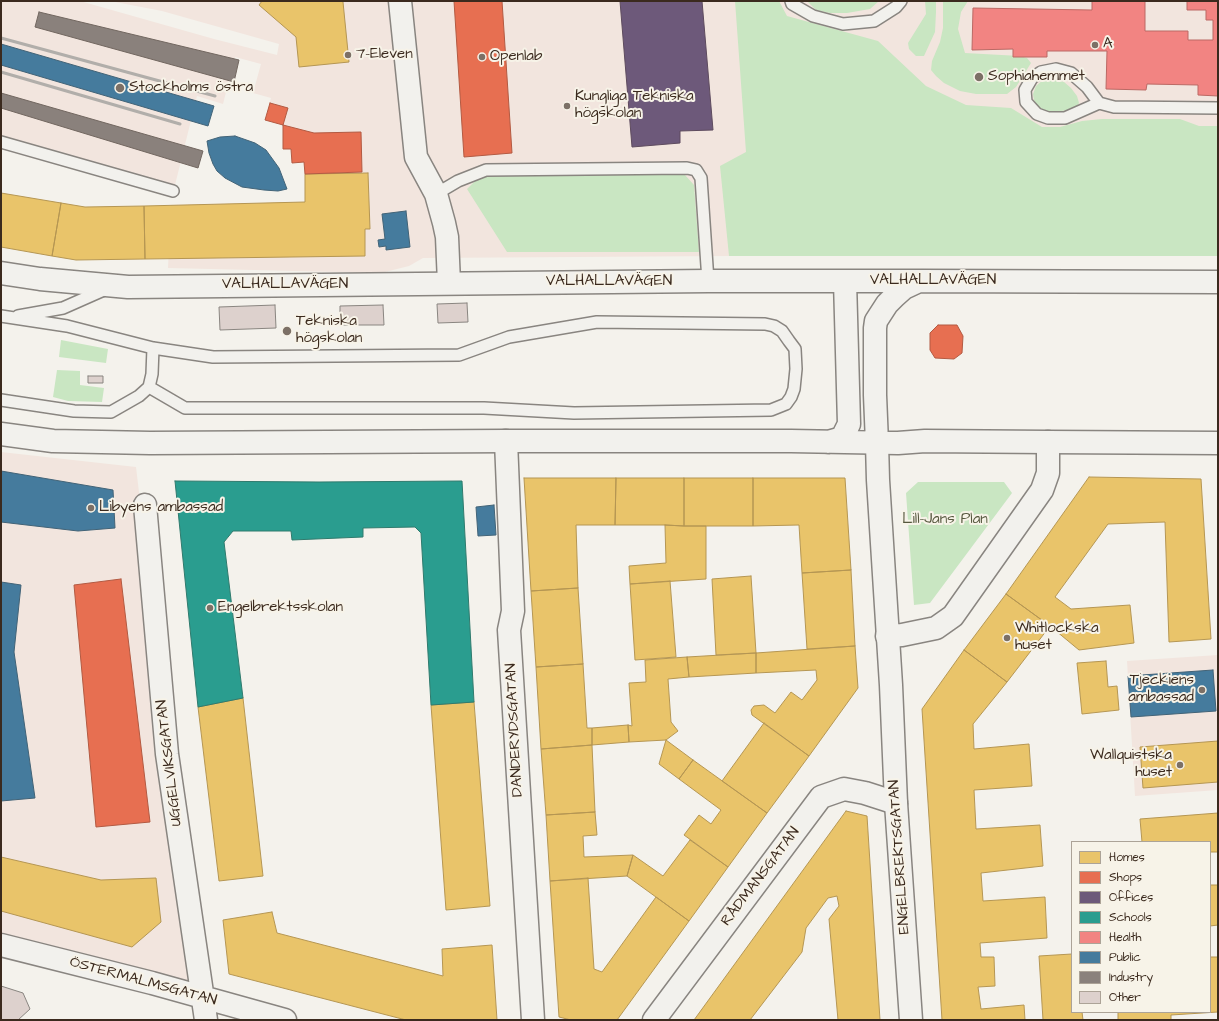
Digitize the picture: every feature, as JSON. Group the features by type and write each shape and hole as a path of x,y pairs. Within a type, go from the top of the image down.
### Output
{"street":[{"path":"400,1 416,157 436,194 444,223 447,237 449,283"},
{"name":"VALHALLAVÄGEN","path":"1,273 40,279 112,286 920,280 1218,282"},
{"path":"920,280 904,288 887,304 876,321 875,328 875,395 878,488 888,636 902,635 936,628 953,616 1042,490 1048,473 1048,442"},
{"path":"828,442 842,438 849,424 845,281"},
{"path":"1,434 53,441 110,442 506,441 898,443 925,441 1218,443"},
{"name":"DANDERYDSGATAN","path":"506,441 513,611 509,630 533,1020"},
{"name":"UGGELVIKSGATAN","path":"145,505 167,754 206,1020"},
{"name":"ENGELBREKTSGATAN","path":"888,636 896,803 911,1020"},
{"name":"RÅDMANSGATAN","path":"654,1020 821,797 844,789 865,793 896,803"},
{"name":"ÖSTERMALMSGATAN","path":"1,945 152,983 285,1020"}],"lane":[{"path":"791,1 792,4 812,16 843,24 874,22 896,7 901,1"},
{"path":"1099,103 1065,118 1048,118 1037,114 1026,102 1025,90 1032,78 1042,72 1056,69 1071,73 1087,87 1099,103 1114,107 1218,108"},
{"path":"1,142 173,191"},
{"path":"436,194 458,181 486,170 687,168 696,170 701,178 708,281"},
{"path":"5,317 63,308 112,286"},
{"path":"5,317 67,326 153,348 213,357 459,355 508,337 597,322 765,324 774,326 782,331 795,349 796,369 794,389 786,404 771,410 574,413 484,408 186,408 149,387"},
{"path":"1,400 74,411 111,412 139,396 149,387 152,374 153,348"}],"shaded area":[{"path":"1,1 80,1 214,39 277,55 279,44 162,11 110,1 1218,1 1218,256 729,256 423,258 409,266 381,273 168,268 171,205 305,202 304,162 292,163 291,149 283,149 283,125 265,120 271,98 253,93 261,64 235,57 223,104 197,96 175,185 1,136"},
{"path":"1,452 136,467 170,754 206,997 1,942"},
{"path":"1218,655 1218,790 1135,796 1127,661"}],"green space":[{"name":"Sophiahemmet","path":"735,1 779,1 787,16 878,41 926,86 966,105 1011,108 1042,127 1060,127 1082,121 1102,119 1180,119 1199,126 1218,126 1218,256 729,256 720,166 746,152"},
{"path":"807,1 879,1 870,9 847,13 830,13 816,10"},
{"path":"925,1 936,1 935,32 924,56 916,56 909,49 908,43 926,14"},
{"path":"943,1 968,1 961,12 958,29 965,53 1020,56 1027,58 1031,63 1016,87 1007,94 976,94 960,91 944,83 931,70 932,61 940,42 943,28"},
{"path":"1053,79 1064,82 1071,88 1077,96 1079,103 1077,107 1056,112 1047,111 1038,107 1034,100 1033,94 1036,86 1043,80"},
{"path":"481,175 685,175 694,185 699,252 507,252 467,189"},
{"path":"61,340 108,349 106,363 59,357"},
{"path":"57,370 80,371 80,385 104,388 102,402 68,401 53,397"},
{"name":"Lill-Jans Plan","path":"918,482 1004,482 1012,493 930,603 914,605 906,493"}],"building: Homes":[{"path":"262,1 342,1 349,62 299,67 296,37 259,5"},
{"path":"368,173 370,229 365,229 365,256 145,259 144,206 305,202 305,174"},
{"path":"1,193 61,203 52,256 1,247"},
{"path":"61,203 85,207 144,206 145,259 76,260 52,256"},
{"path":"1089,477 1201,479 1211,639 1169,642 1165,522 1108,524 1055,597 1071,609 1130,605 1134,643 1079,650 1050,626 1006,594"},
{"path":"524,478 616,478 615,525 576,525 578,588 531,591"},
{"path":"616,478 684,478 684,526 615,525"},
{"path":"684,478 753,478 753,526 684,526"},
{"path":"753,478 845,478 851,570 802,573 799,525 753,526"},
{"path":"665,525 706,526 706,579 630,584 629,566 666,563"},
{"path":"851,570 855,646 807,649 802,573"},
{"path":"751,576 756,653 716,655 712,579"},
{"path":"670,581 676,657 635,660 630,584"},
{"path":"578,588 583,664 536,667 531,591"},
{"name":"Whitlockska huset","path":"1006,594 1050,626 1007,682 964,650"},
{"path":"855,646 858,688 809,756 752,715 751,710 754,706 764,705 775,713 791,692 802,700 817,680 816,670 756,673 756,653"},
{"path":"964,650 1007,682 973,724 974,749 1029,744 1032,786 974,790 976,829 1040,825 1043,866 981,873 983,901 1045,897 1047,938 980,943 981,957 994,957 995,986 978,987 981,1009 1024,1005 1025,1020 942,1020 922,709"},
{"path":"756,653 756,673 689,677 687,657"},
{"path":"687,657 689,677 668,679 671,722 678,731 666,740 629,742 628,725 632,726 629,683 646,682 645,660"},
{"path":"1106,661 1108,687 1117,686 1119,710 1082,714 1077,663"},
{"path":"583,664 587,728 592,728 592,745 541,749 536,667"},
{"path":"243,698 263,876 219,881 198,707"},
{"path":"474,702 490,906 446,910 431,705"},
{"path":"764,723 809,756 767,813 722,781"},
{"path":"628,725 629,742 592,745 592,728"},
{"path":"666,740 693,760 679,779 659,764"},
{"name":"Wallquistska huset","path":"1218,741 1218,782 1143,788 1140,747"},
{"path":"592,745 595,812 546,815 541,749"},
{"path":"693,760 767,813 728,867 684,835 699,815 711,824 721,810 679,779"},
{"path":"846,811 867,816 880,1020 838,1020 829,919 839,906 837,896 828,898 806,928 802,952 750,1020 694,1020"},
{"path":"595,812 597,835 583,836 584,857 633,855 627,876 550,881 546,815"},
{"path":"1218,813 1218,852 1211,852 1211,841 1142,841 1140,819"},
{"path":"690,840 728,867 689,921 627,876 633,855 663,876"},
{"path":"1,857 101,880 156,878 161,922 132,947 1,911"},
{"path":"588,878 594,969 602,972 656,897 689,921 617,1020 571,1020 559,1017 550,881"},
{"path":"1211,885 1218,885 1218,925 1211,926"},
{"path":"272,912 277,933 443,976 442,949 492,945 497,1020 406,1020 229,974 223,920"},
{"path":"1071,954 1071,1013 1082,1013 1083,1020 1043,1020 1039,956"},
{"path":"1211,957 1218,957 1218,1012 1211,1012"},
{"path":"1118,1013 1202,1013 1171,1015 1171,1020 1118,1020"}],"building: Shops":[{"name":"Openlab","path":"454,1 502,1 512,153 464,157"},
{"path":"270,103 288,108 283,125 265,120"},
{"path":"283,125 314,133 361,132 362,172 305,174 304,162 292,163 291,149 283,149"},
{"path":"938,325 957,325 963,336 962,353 954,359 935,358 930,350 930,333"},
{"path":"121,579 150,822 96,827 74,585"}],"building: Offices":[{"path":"620,1 702,1 713,130 680,131 680,143 632,147"}],"building: Schools":[{"name":"Engelbrektsskolan","path":"175,481 462,481 474,702 431,705 421,533 415,527 363,528 363,537 292,540 291,531 233,531 224,542 243,698 198,707"}],"building: Health":[{"name":"A","path":"1092,1 1145,1 1145,31 1188,31 1188,40 1213,40 1213,20 1206,20 1206,10 1187,10 1187,1 1218,1 1218,96 1198,95 1198,85 1147,84 1146,90 1106,89 1107,51 1047,51 1047,57 1013,57 1013,49 972,50 973,8 1092,10"}],"building: Public":[{"path":"1,44 214,106 208,126 1,65"},
{"path":"235,136 255,143 266,150 279,168 287,189 278,191 242,187 225,178 217,171 209,153 207,141 220,137"},
{"path":"406,211 410,247 386,250 386,246 379,247 378,240 385,239 382,214"},
{"path":"1,471 113,490 115,528 78,531 1,522"},
{"path":"494,505 496,535 478,536 476,507"},
{"path":"1,582 21,585 14,652 35,798 1,801"},
{"path":"1213,670 1216,711 1131,717 1128,676"}],"building: Industry":[{"path":"39,12 239,60 234,82 35,27"},
{"path":"1,93 203,151 198,168 1,108"}],"building: Other":[{"path":"467,303 468,322 438,323 437,304"},
{"path":"275,305 276,328 220,330 219,307"},
{"path":"383,305 384,325 340,325 340,306"},
{"path":"88,376 103,376 103,383 88,383"},
{"path":"1,986 23,993 30,1009 18,1020 1,1020"}],"railway":[{"path":"1,38 215,96"},
{"path":"1,72 180,124"}],"place":[{"name":"A","path":"1095,45"},
{"name":"7-Eleven","path":"348,55"},
{"name":"Openlab","path":"482,57"},
{"name":"Sophiahemmet","path":"979,77"},
{"name":"Stockholms östra","path":"120,88"},
{"name":"Kungliga Tekniska högskolan","path":"567,106"},
{"name":"Tekniska högskolan","path":"287,331"},
{"name":"Libyens ambassad","path":"91,508"},
{"name":"Engelbrektsskolan","path":"210,608"},
{"name":"Whitlockska huset","path":"1007,638"},
{"name":"Tjeckiens ambassad","path":"1202,690"},
{"name":"Wallquistska huset","path":"1180,765"}]}
